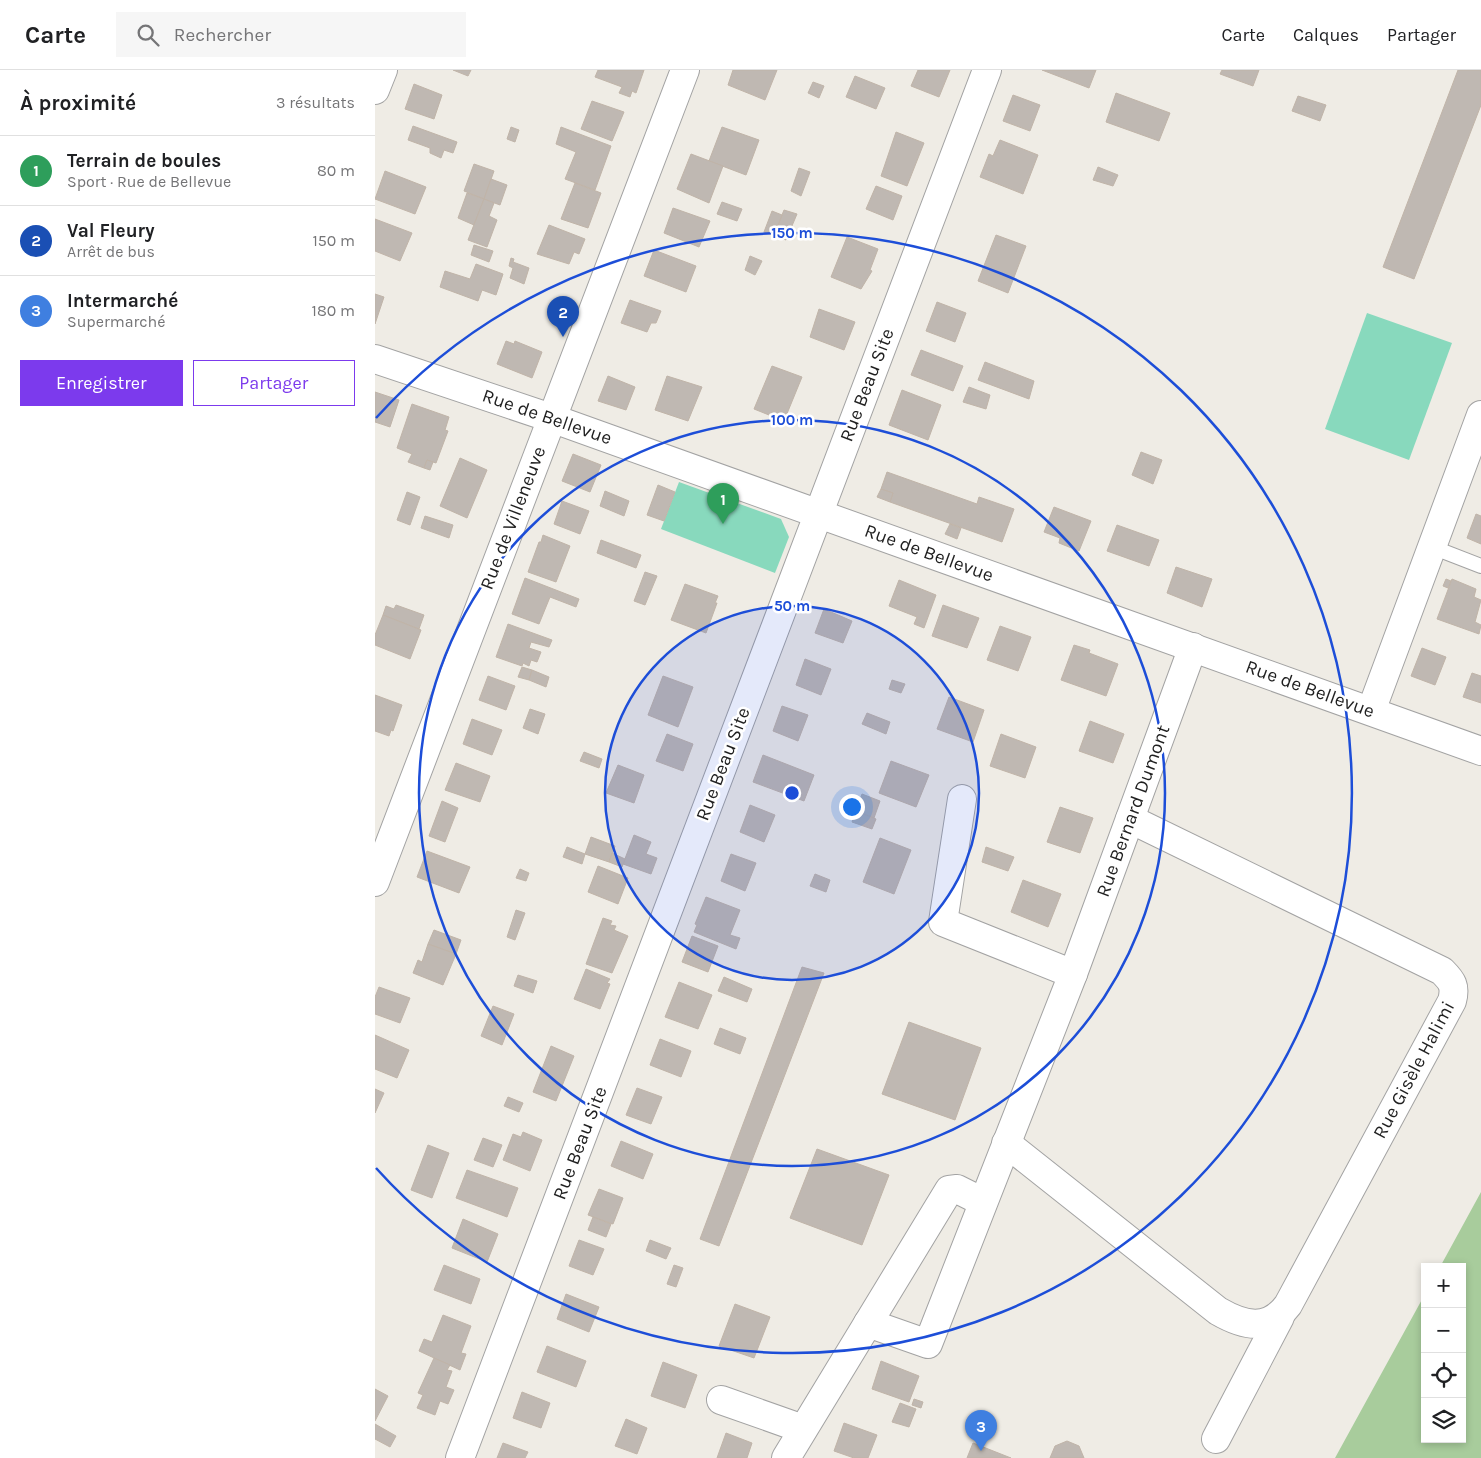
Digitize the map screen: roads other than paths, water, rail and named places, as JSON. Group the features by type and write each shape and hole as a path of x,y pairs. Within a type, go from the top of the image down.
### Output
{"street":[{"path":"375,90 383,70"},
{"name":"Rue de Villeneuve","path":"375,882 685,70"},
{"name":"Rue Beau Site","path":"460,1458 987,70"},
{"name":"Rue de Bellevue","path":"375,359 551,418 1481,751"},
{"path":"1371,711 1479,424"},
{"name":"Rue Bernard Dumont","path":"868,1323 928,1344 1073,974 1193,647"},
{"path":"962,799 943,922 1073,974"},
{"name":"Rue Gisèle Halimi","path":"1130,819 1442,971 1452,980 1455,991 1452,1000 1288,1305 1279,1316 1216,1439"},
{"path":"1006,1142 1217,1311 1237,1322 1258,1325 1279,1316"},
{"path":"786,1458 949,1190 957,1190 983,1202"},
{"path":"721,1400 803,1429"}],"lane":[{"path":"1432,547 1481,566"}],"place":[{"name":"Val Fleury","path":"563,337"},
{"name":"Terrain de boules","path":"723,524"},
{"name":"Intermarché","path":"981,1451"}]}
